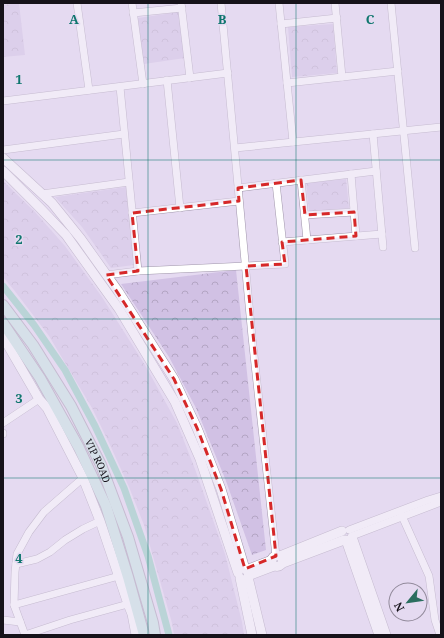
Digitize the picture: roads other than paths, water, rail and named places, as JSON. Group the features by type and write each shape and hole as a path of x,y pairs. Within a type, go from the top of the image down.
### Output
{"main road":[{"name":"VIP ROAD","path":"3,305 33,345 70,406 101,465 128,537 153,623 155,635"},
{"name":"VIP ROAD","path":"3,323 40,378 79,448 106,506 144,635"}],"street":[{"path":"77,3 89,90"},
{"path":"132,3 143,84"},
{"path":"221,3 253,345 277,560"},
{"path":"280,3 292,142"},
{"path":"335,3 342,77"},
{"path":"391,3 415,248"},
{"path":"133,13 182,6 190,78"},
{"path":"281,24 336,18"},
{"path":"287,82 398,71"},
{"path":"3,101 228,73"},
{"path":"167,80 180,208"},
{"path":"120,86 138,271"},
{"path":"234,148 441,127"},
{"path":"3,150 124,134"},
{"path":"373,134 383,247"},
{"path":"3,158 52,203 81,238 118,291 174,380 197,428 221,489 262,635"},
{"path":"238,188 376,171"},
{"path":"3,172 66,235 119,309 175,402 200,459 244,574 252,635"},
{"path":"351,174 356,236"},
{"path":"301,180 307,240"},
{"path":"42,194 129,182"},
{"path":"106,275 138,271 285,264 276,183"},
{"path":"132,213 240,201"},
{"path":"305,215 354,212"},
{"path":"282,242 382,234"},
{"name":"VIP ROAD","path":"3,337 39,399 47,408 83,478 100,520 132,614 136,635"},
{"path":"3,423 39,399"},
{"path":"83,478 44,512 29,532 18,554 15,572 14,605 20,622 25,635 70,620 128,604"},
{"path":"347,536 428,500 441,496"},
{"path":"244,574 277,560 441,502"},
{"path":"402,516 429,576 440,635"},
{"path":"16,564 37,560 65,540 100,520"},
{"path":"347,536 379,635"},
{"path":"347,536 386,635"},
{"path":"14,605 119,576"},
{"path":"3,620 20,622"}],"waterway":[{"path":"3,286 34,325 65,370 95,426 124,488 148,556 169,635"}]}
